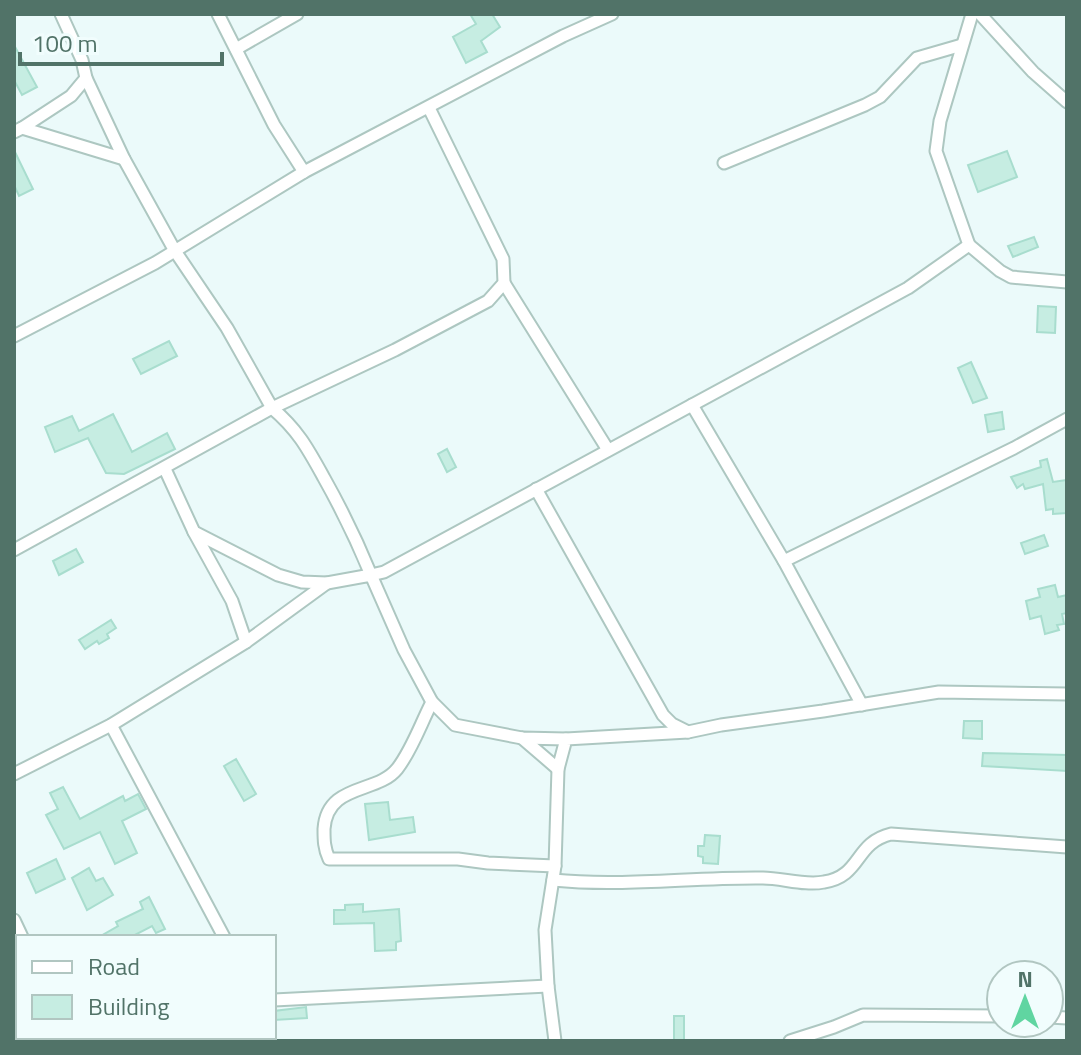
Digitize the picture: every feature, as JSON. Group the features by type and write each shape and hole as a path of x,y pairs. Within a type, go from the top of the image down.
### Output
{"street":[{"path":"61,14 82,60 86,78 124,159 175,251 227,328 272,408 304,440 342,508 404,650 432,702 455,725 522,738 566,739 688,732 939,692 1067,694"},
{"path":"218,14 274,125 304,172"},
{"path":"236,49 297,14"},
{"path":"14,336 155,263 304,172 563,36 612,14"},
{"path":"972,14 940,121 936,151 969,245 1011,277 1067,282"},
{"path":"980,14 1033,72 1067,102"},
{"path":"724,163 865,105 880,97 917,58 962,45"},
{"path":"18,130 71,96 86,78"},
{"path":"429,108 503,259 504,283 608,450"},
{"path":"18,130 124,159"},
{"path":"194,532 278,575 302,582 327,583 384,572 908,288 969,245"},
{"path":"14,550 272,408 395,350 488,301 504,283"},
{"path":"692,405 784,561 862,705"},
{"path":"784,561 1067,419"},
{"path":"165,469 194,532 232,601 246,642"},
{"path":"536,489 663,715 688,732"},
{"path":"14,774 111,725 246,642 327,583"},
{"path":"432,702 398,769 388,778 361,787 331,807 325,822 324,843 329,859 458,859 555,866"},
{"path":"653,734 663,715"},
{"path":"111,725 223,935"},
{"path":"522,738 558,769"},
{"path":"555,1041 545,930 555,866 558,769 566,739"},
{"path":"553,880 597,885 767,878 821,883 840,878 852,869 864,849 876,838 891,834 1067,847"},
{"path":"276,1000 548,986"},
{"path":"790,1041 863,1015 985,1016"}],"building":[{"path":"470,14 492,14 500,27 481,41 487,52 466,63 453,37 476,24"},
{"path":"14,45 37,87 22,95 14,80"},
{"path":"14,150 33,189 19,196 14,185"},
{"path":"1007,151 1017,177 978,192 968,165"},
{"path":"1034,237 1038,247 1013,257 1008,246"},
{"path":"1038,306 1056,307 1055,333 1037,332"},
{"path":"169,341 177,356 141,374 133,359"},
{"path":"971,362 987,398 973,403 958,368"},
{"path":"1002,412 1004,429 988,432 985,415"},
{"path":"113,414 132,452 167,433 175,449 124,474 106,473 88,438 55,452 45,427 72,416 79,431"},
{"path":"447,449 456,467 447,472 438,454"},
{"path":"1047,459 1053,482 1067,480 1067,513 1053,514 1053,509 1046,510 1043,484 1025,489 1023,484 1017,488 1011,477 1041,467 1040,461"},
{"path":"1044,535 1048,546 1025,554 1021,543"},
{"path":"76,549 83,562 59,575 53,561"},
{"path":"1055,585 1058,597 1067,595 1067,613 1062,614 1064,624 1057,625 1059,630 1045,634 1041,616 1030,619 1026,601 1040,597 1038,589"},
{"path":"111,620 116,628 107,634 109,638 85,649 79,640"},
{"path":"964,721 982,721 982,739 963,738"},
{"path":"983,753 1067,755 1067,771 982,766"},
{"path":"236,759 256,794 244,801 224,766"},
{"path":"63,787 80,819 123,796 125,801 138,794 146,809 122,821 137,853 115,864 100,832 64,849 46,815 58,809 50,793"},
{"path":"388,802 390,820 413,817 415,832 369,840 365,804"},
{"path":"705,835 720,836 718,864 703,863 703,857 698,856 698,846 704,846"},
{"path":"56,859 65,879 36,893 27,873"},
{"path":"89,868 96,881 103,878 113,895 87,910 72,878"},
{"path":"149,897 165,929 156,933 152,926 135,935 102,935 118,926 116,922 143,909 140,902"},
{"path":"363,904 363,912 399,909 401,941 396,942 396,950 375,951 374,923 334,924 334,910 345,910 345,905"},
{"path":"306,1007 307,1018 276,1020 276,1011"},
{"path":"674,1016 684,1016 684,1041 674,1041"}]}
